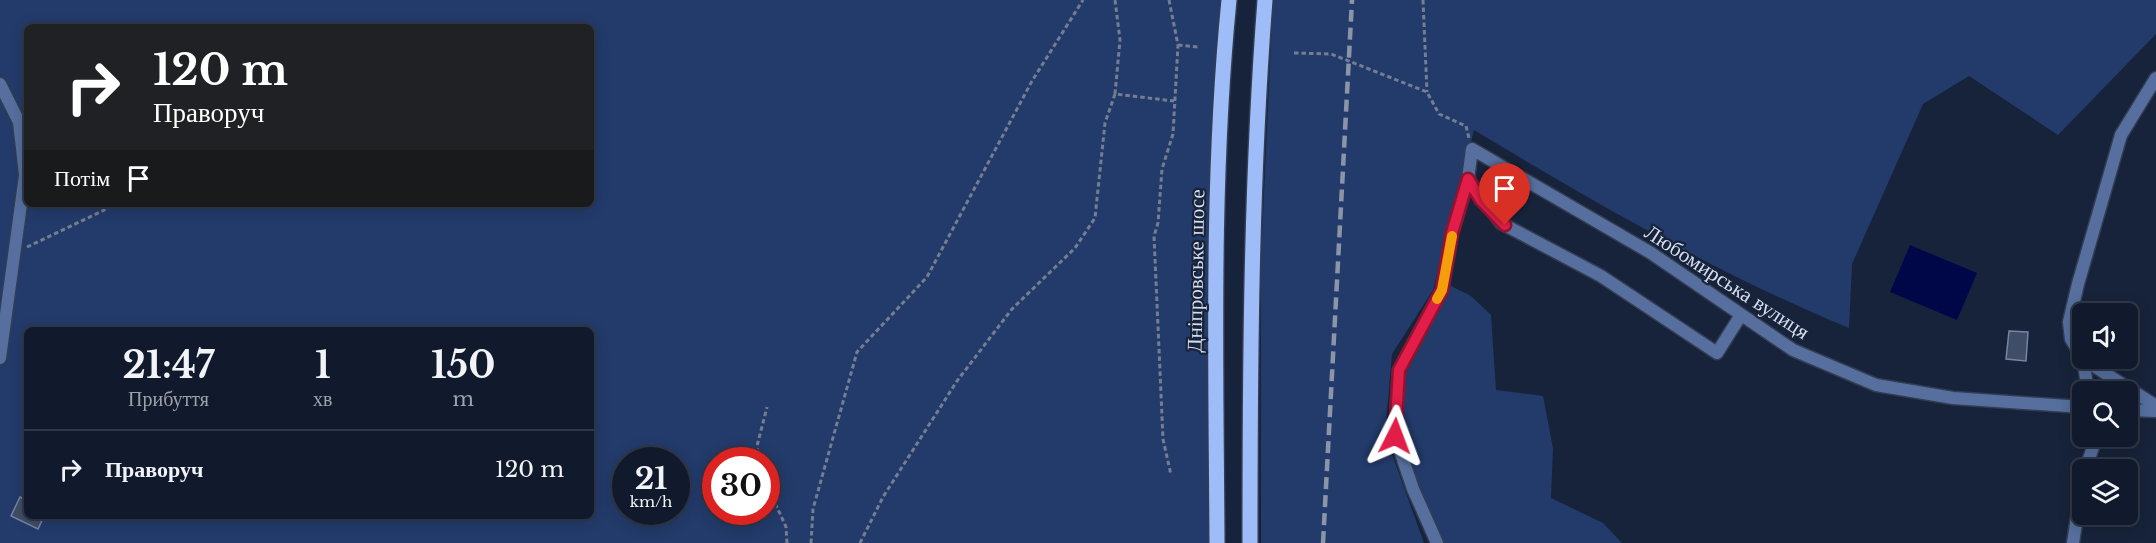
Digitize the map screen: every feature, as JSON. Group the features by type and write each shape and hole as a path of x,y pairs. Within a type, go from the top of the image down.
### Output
{"main road":[{"name":"Дніпровське шосе","path":"1217,543 1215,231 1223,62 1229,0"},
{"path":"1250,543 1251,293 1257,108 1265,0"}],"street":[{"path":"2074,303 2121,135 2156,78"},
{"path":"0,84 19,122 24,166"},
{"path":"1437,543 1395,436 1399,370 1442,290 1452,233 1468,179 1472,148"},
{"name":"Любомирська вулиця","path":"1472,148 1651,253 1793,350 1876,385 1953,398 2072,406"},
{"path":"1468,179 1501,223 1601,276 1717,353 1741,315"},
{"path":"0,358 24,182"},
{"path":"2072,309 2069,322 2072,341"},
{"path":"2100,369 2156,405"},
{"path":"2138,410 2156,411"},
{"path":"2073,543 2076,525"}],"path":[{"path":"812,543 813,509 857,352 927,277 1032,81 1083,0"},
{"path":"860,543 882,497 957,381 1012,309 1075,248 1095,218 1105,123 1115,94 1120,40 1114,0"},
{"path":"1169,0 1178,45 1173,134 1162,169 1158,223 1154,236 1163,439 1171,476"},
{"path":"1423,0 1427,92 1439,114 1466,126 1472,148"},
{"path":"1178,45 1198,46"},
{"path":"1294,54 1331,54 1427,92"},
{"path":"1115,94 1174,101"},
{"path":"13,254 111,207"},
{"path":"757,447 767,407"},
{"path":"780,514 786,527 787,543"}],"shaded area":[{"path":"0,0 1228,0 1214,543 0,543"},
{"path":"1273,0 2156,0 2156,34 2058,135 1969,76 1923,104 1852,264 1849,328 1752,285 1705,261 1565,184 1474,130 1433,290 1392,354 1385,435 1424,543 1261,543 1261,259"},
{"path":"1910,245 1977,273 1957,320 1890,292"},
{"path":"1451,286 1471,296 1491,315 1496,390 1543,396 1553,448 1551,498 1603,523 1622,543 1438,543 1402,437 1406,374"}],"building":[{"path":"2009,331 2028,332 2026,361 2006,359"},
{"path":"20,497 24,499 24,519 43,519 38,529 11,516"}],"railway":[{"path":"1323,543 1352,0"}],"slow traffic":[{"path":"1437,299 1442,290 1452,236"}],"route":[{"path":"1395,436 1399,370 1442,290 1452,233 1468,179 1481,200 1505,225"}]}
